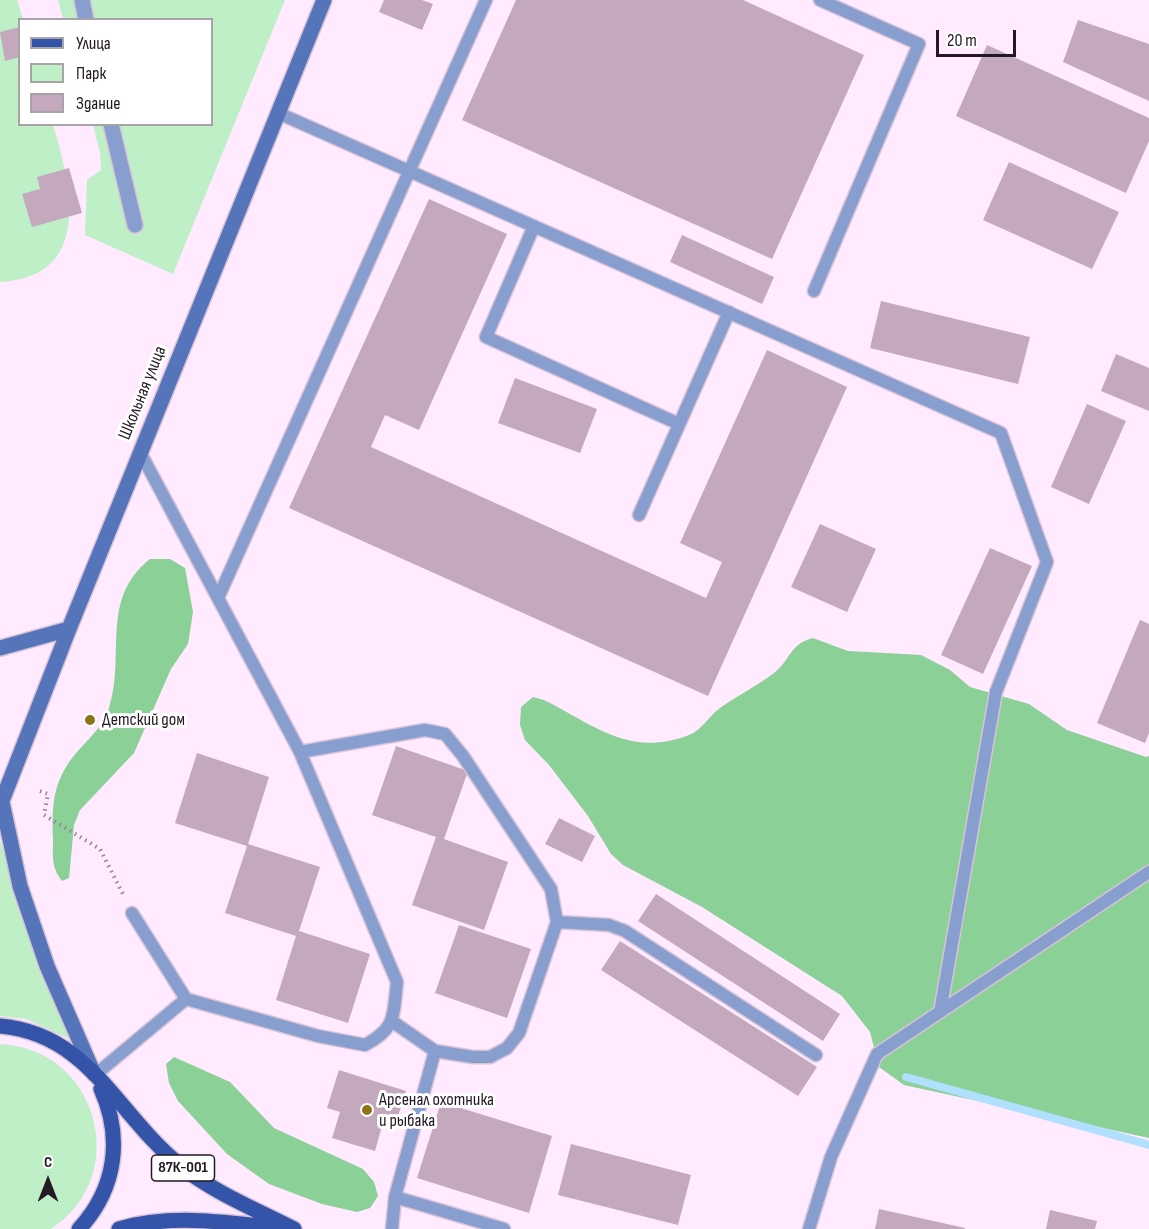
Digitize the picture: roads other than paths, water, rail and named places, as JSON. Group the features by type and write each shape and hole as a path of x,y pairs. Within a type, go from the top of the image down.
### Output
{"main road":[{"name":"Школьная улица","path":"1,804 140,452 324,0"},
{"path":"0,648 69,629"},
{"path":"1,804 20,886 47,966 95,1075"},
{"name":"87К-001","path":"0,1026 26,1029 58,1042 95,1075 145,1132 183,1168 232,1198 294,1229"},
{"name":"87К-001","path":"79,1229 103,1195 114,1158 112,1120 95,1075"},
{"path":"119,1229 173,1221 225,1222 288,1229"}],"street":[{"path":"82,0 86,18"},
{"path":"111,126 135,225"}],"lane":[{"path":"218,598 486,0"},
{"path":"814,291 919,44 820,0"},
{"path":"278,113 1001,433 1047,562 996,692 940,1012"},
{"path":"534,226 486,337 679,424"},
{"path":"639,515 729,312"},
{"path":"132,912 186,999 318,1036 365,1045 382,1036 393,1022 397,982 300,752 140,452"},
{"path":"300,752 425,730 445,734 463,756 551,889 557,922 519,1033 507,1048 490,1057 435,1051 393,1022"},
{"path":"809,1229 831,1156 877,1054 1149,872"},
{"path":"557,922 609,924 625,931 816,1055"},
{"path":"95,1075 186,999"},
{"path":"392,1229 395,1197 435,1051"},
{"path":"395,1197 504,1229"}],"waterway":[{"path":"906,1077 1149,1145"}],"place":[{"name":"Детский дом","path":"90,720"},
{"name":"Арсенал охотника и рыбака","path":"367,1110"}]}
